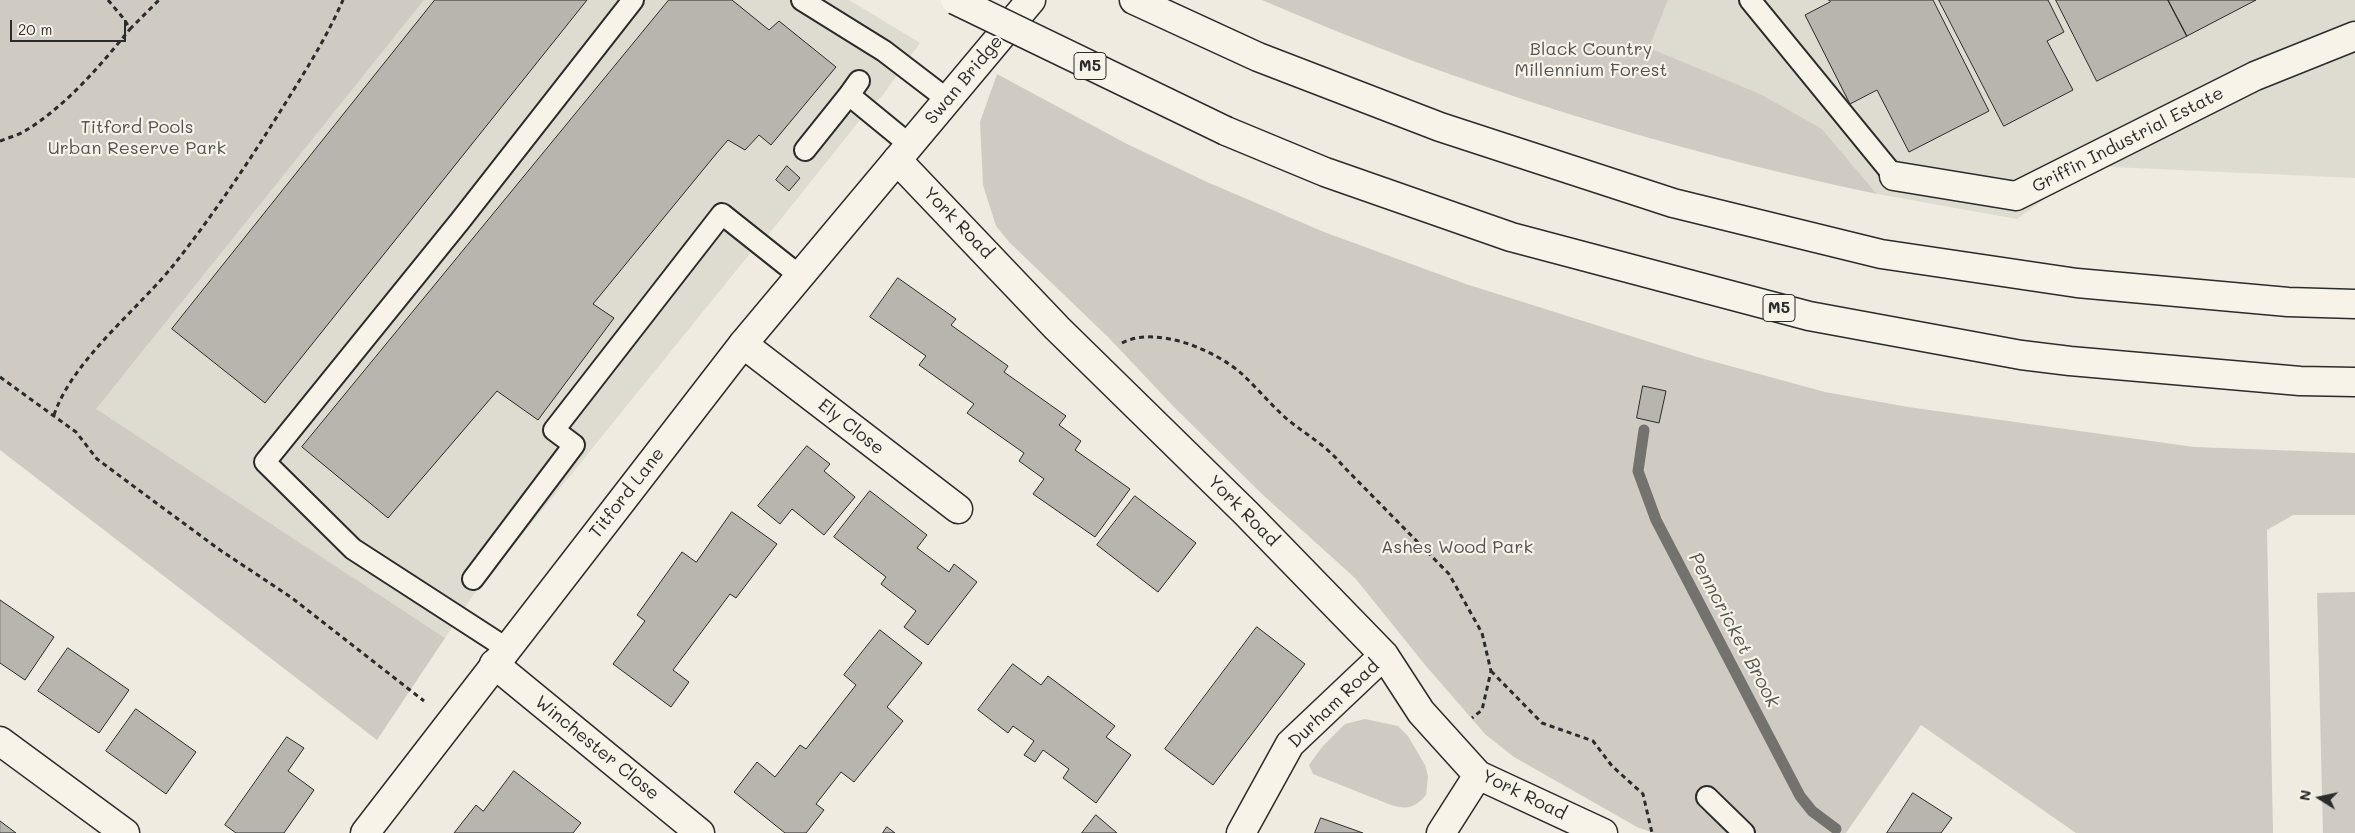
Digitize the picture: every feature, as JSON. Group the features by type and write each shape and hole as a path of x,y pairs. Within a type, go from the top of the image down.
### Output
{"main road":[{"name":"M5","path":"956,0 1226,131 1325,172 1511,237 1809,316 2021,355 2300,381 2355,382"},
{"name":"Swan Bridge","path":"904,152 1031,0"},
{"path":"1134,0 1258,57 1440,127 1673,203 1881,254 2077,284 2288,302 2355,304"},
{"name":"Griffin Industrial Estate","path":"1894,176 2016,196 2255,76 2355,36"},
{"name":"Titford Lane","path":"365,833 500,656 744,344 904,152"},
{"name":"York Road","path":"904,152 1057,328 1246,513 1384,655 1421,712 1478,775 1603,833"},
{"name":"Ely Close","path":"744,344 958,509"},
{"name":"Durham Road","path":"1241,833 1290,744 1384,655"},
{"name":"Winchester Close","path":"500,656 700,833"},
{"path":"0,741 125,833"},
{"path":"1441,833 1478,775"}],"lane":[{"path":"500,656 353,549 265,462 460,221 633,0"},
{"path":"802,0 884,52 948,100"},
{"path":"1750,0 1894,176"},
{"path":"805,150 854,88 904,152"},
{"path":"472,579 574,445 554,430 722,214 800,276"},
{"path":"1707,797 1744,833"}],"path":[{"path":"108,0 130,29"},
{"path":"0,141 24,132 61,102 106,59 130,29 159,0"},
{"path":"54,415 61,395 114,331 175,264 239,178 300,81 343,0"},
{"path":"1118,346 1123,341 1162,337 1182,342 1211,354 1241,373 1274,407 1306,435 1330,450 1449,574 1482,633 1491,671 1482,710"},
{"path":"0,377 76,432 97,459 220,550 292,598 451,722"},
{"path":"1491,671 1542,723 1593,741 1612,766 1643,794 1652,833"}],"shaded area":[{"path":"424,0 849,0 920,43 882,96 872,105 773,229 748,256 471,598 445,638 95,409"},
{"path":"1668,0 2355,0 2355,178 2090,166 2017,219 1877,194 1822,129 1649,48"}],"green space":[{"name":"Titford Pools Urban Reserve Park","path":"0,0 424,0 96,409 445,638 377,740 0,450"},
{"name":"Black Country Millennium Forest","path":"1262,0 1668,0 1649,48 1760,94 1822,129 1877,194 1798,177 1720,157 1565,113 1488,88 1412,60"},
{"name":"Ashes Wood Park","path":"997,74 1127,144 1207,182 1324,232 1466,284 1697,357 1825,392 1908,407 2194,447 2355,453 2355,515 2293,515 2267,530 2273,833 2076,833 1921,725 1846,833 1654,833 1637,827 1514,757 1486,735 1426,666 1355,578 1263,495 1174,407 1108,337 1009,242 996,226 983,185 980,122"},
{"path":"2355,592 2355,833 2323,833 2317,593"},
{"path":"1365,719 1398,726 1408,736 1425,765 1428,776 1426,795 1418,803 1410,807 1391,805 1313,774 1309,765 1322,747 1345,724"}],"building":[{"path":"435,0 587,0 265,403 172,329"},
{"path":"669,0 732,0 769,30 779,21 836,67 771,145 759,135 745,150 728,140 716,154 593,304 614,318 538,420 497,391 388,518 302,447"},
{"path":"1829,0 1933,0 1989,111 1909,152 1877,90 1850,104 1805,15 1830,2"},
{"path":"1939,0 2048,0 2064,32 2047,41 2073,90 2004,126"},
{"path":"2056,0 2168,0 2187,36 2097,81"},
{"path":"2168,0 2256,0 2187,36"},
{"path":"787,166 800,178 789,191 776,180"},
{"path":"898,278 956,319 951,325 1008,366 1004,372 1066,416 1059,425 1081,441 1075,450 1130,489 1095,537 1033,494 1044,479 1019,461 1024,453 967,413 974,404 919,365 926,356 870,317"},
{"path":"1643,386 1666,391 1659,423 1637,418"},
{"path":"807,446 830,464 824,471 855,497 824,535 792,509 780,524 758,506"},
{"path":"870,491 927,535 917,548 949,572 954,564 977,582 928,645 904,627 916,611 881,584 886,577 834,537"},
{"path":"1135,496 1196,543 1158,592 1097,545"},
{"path":"732,512 777,544 736,598 730,594 673,670 689,682 671,707 613,664 645,621 637,615 682,552 696,562"},
{"path":"0,600 54,637 25,680 0,663"},
{"path":"1257,627 1305,664 1213,785 1165,749"},
{"path":"880,630 922,663 887,707 903,721 854,782 841,772 816,804 824,810 806,833 785,833 734,792 757,762 775,777 800,745 806,749 856,685 844,675"},
{"path":"68,648 129,690 99,733 38,691"},
{"path":"1013,664 1041,685 1048,676 1115,726 1106,737 1131,755 1096,803 1063,778 1069,769 1043,750 1035,762 1024,755 1034,741 1013,726 1008,733 978,710"},
{"path":"136,709 196,752 166,794 106,751"},
{"path":"287,737 304,748 288,771 314,790 284,833 236,833 225,825"},
{"path":"514,771 581,823 573,833 454,833 476,805 483,811"},
{"path":"1913,793 1952,818 1941,833 1887,833"},
{"path":"1096,815 1117,833 1082,833"},
{"path":"1321,818 1363,833 1315,833"},
{"path":"0,821 16,833 0,833"},
{"path":"887,827 895,833 883,833"}],"waterway":[{"name":"Penncricket Brook","path":"1644,430 1638,471 1656,520 1800,796 1812,811 1836,829"}]}
